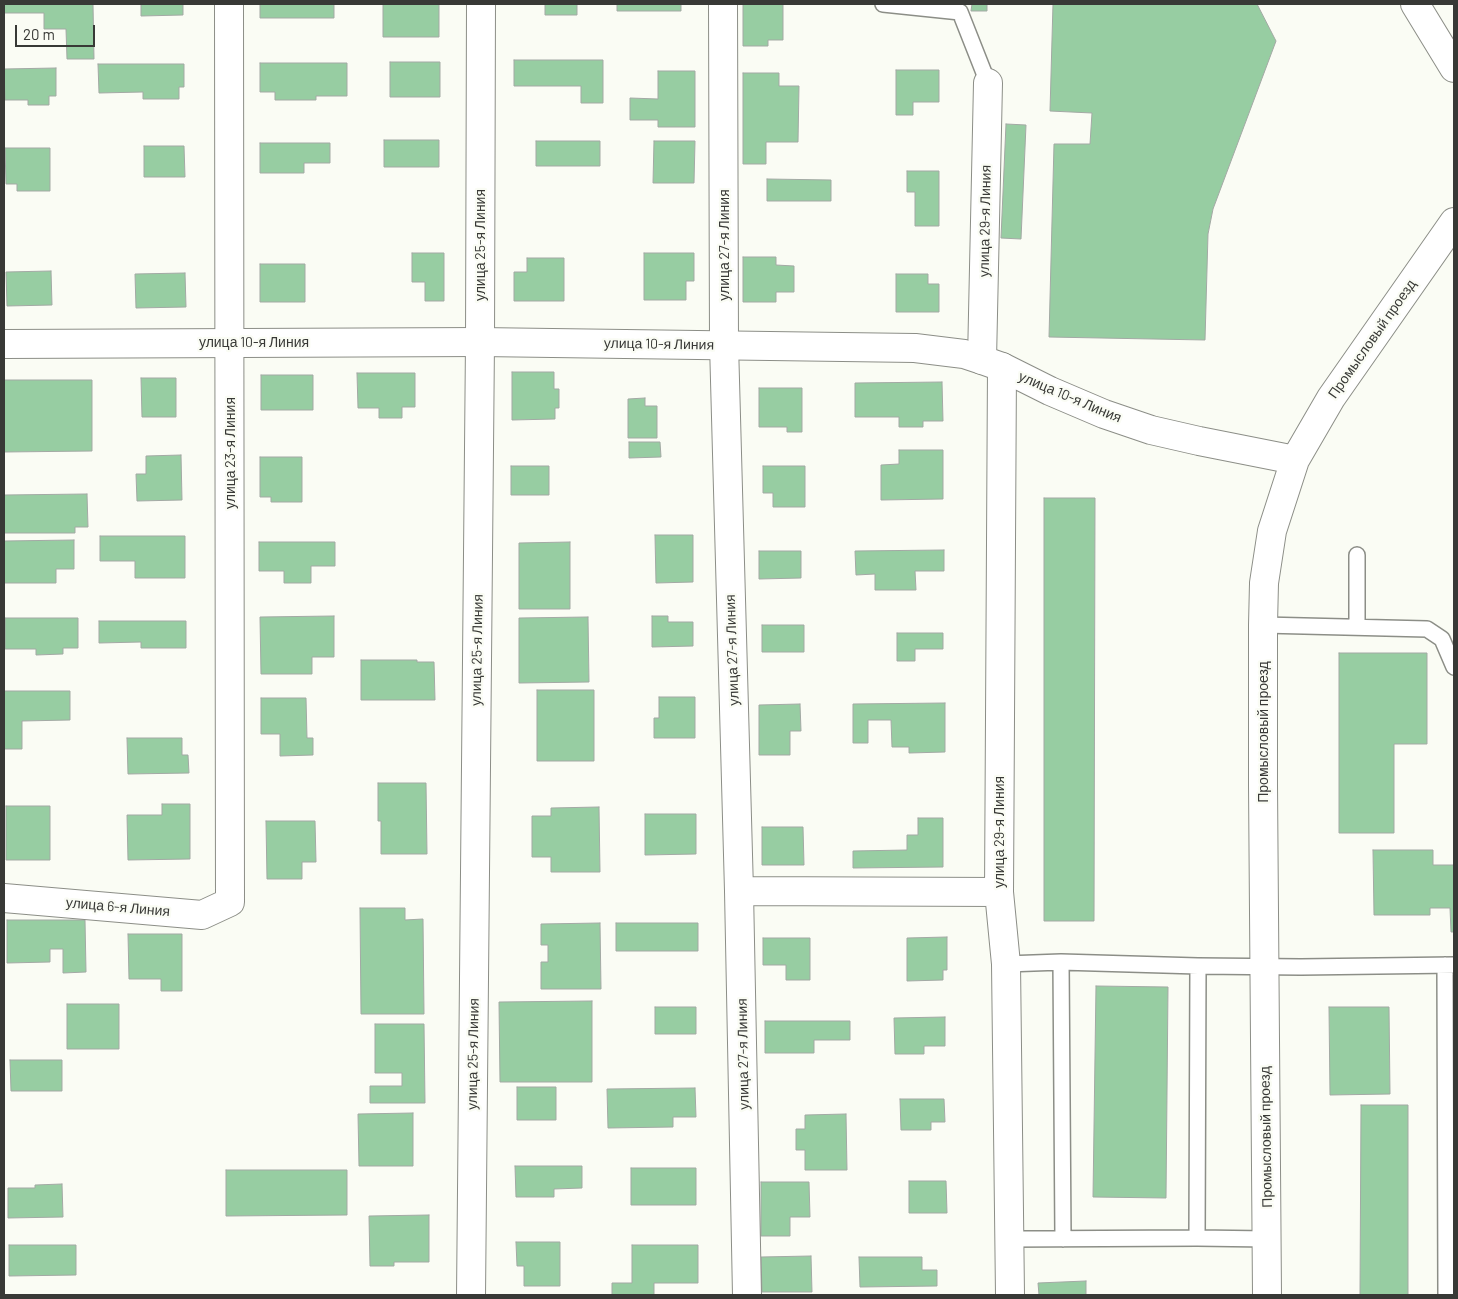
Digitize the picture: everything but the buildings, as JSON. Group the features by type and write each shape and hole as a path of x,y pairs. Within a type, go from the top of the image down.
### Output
{"street":[{"name":"улица 23-я Линия","path":"230,4 230,902"},
{"name":"улица 25-я Линия","path":"471,1295 480,342 481,4"},
{"name":"улица 27-я Линия","path":"723,4 724,344 748,1295"},
{"path":"1415,4 1454,68"},
{"name":"улица 29-я Линия","path":"988,83 999,892 1006,964 1010,1295"},
{"name":"Промысловый проезд","path":"1268,1295 1264,966 1263,625 1264,583 1272,531 1296,460 1331,398 1454,222"},
{"name":"улица 10-я Линия","path":"4,344 480,342 915,348 964,354 992,364 1104,414 1150,430 1296,460"},
{"path":"739,891 999,892"},
{"name":"улица 6-я Линия","path":"4,898 202,915 230,902"}],"lane":[{"path":"883,4 960,8 988,83"},
{"path":"1357,555 1357,626"},
{"path":"1263,625 1428,629 1442,639 1454,667"},
{"path":"1061,962 1062,1239"},
{"path":"1006,964 1061,962 1198,966 1450,965 1450,1265 1446,1295"},
{"path":"1197,1238 1198,966"},
{"path":"1009,1239 1268,1239"}]}
